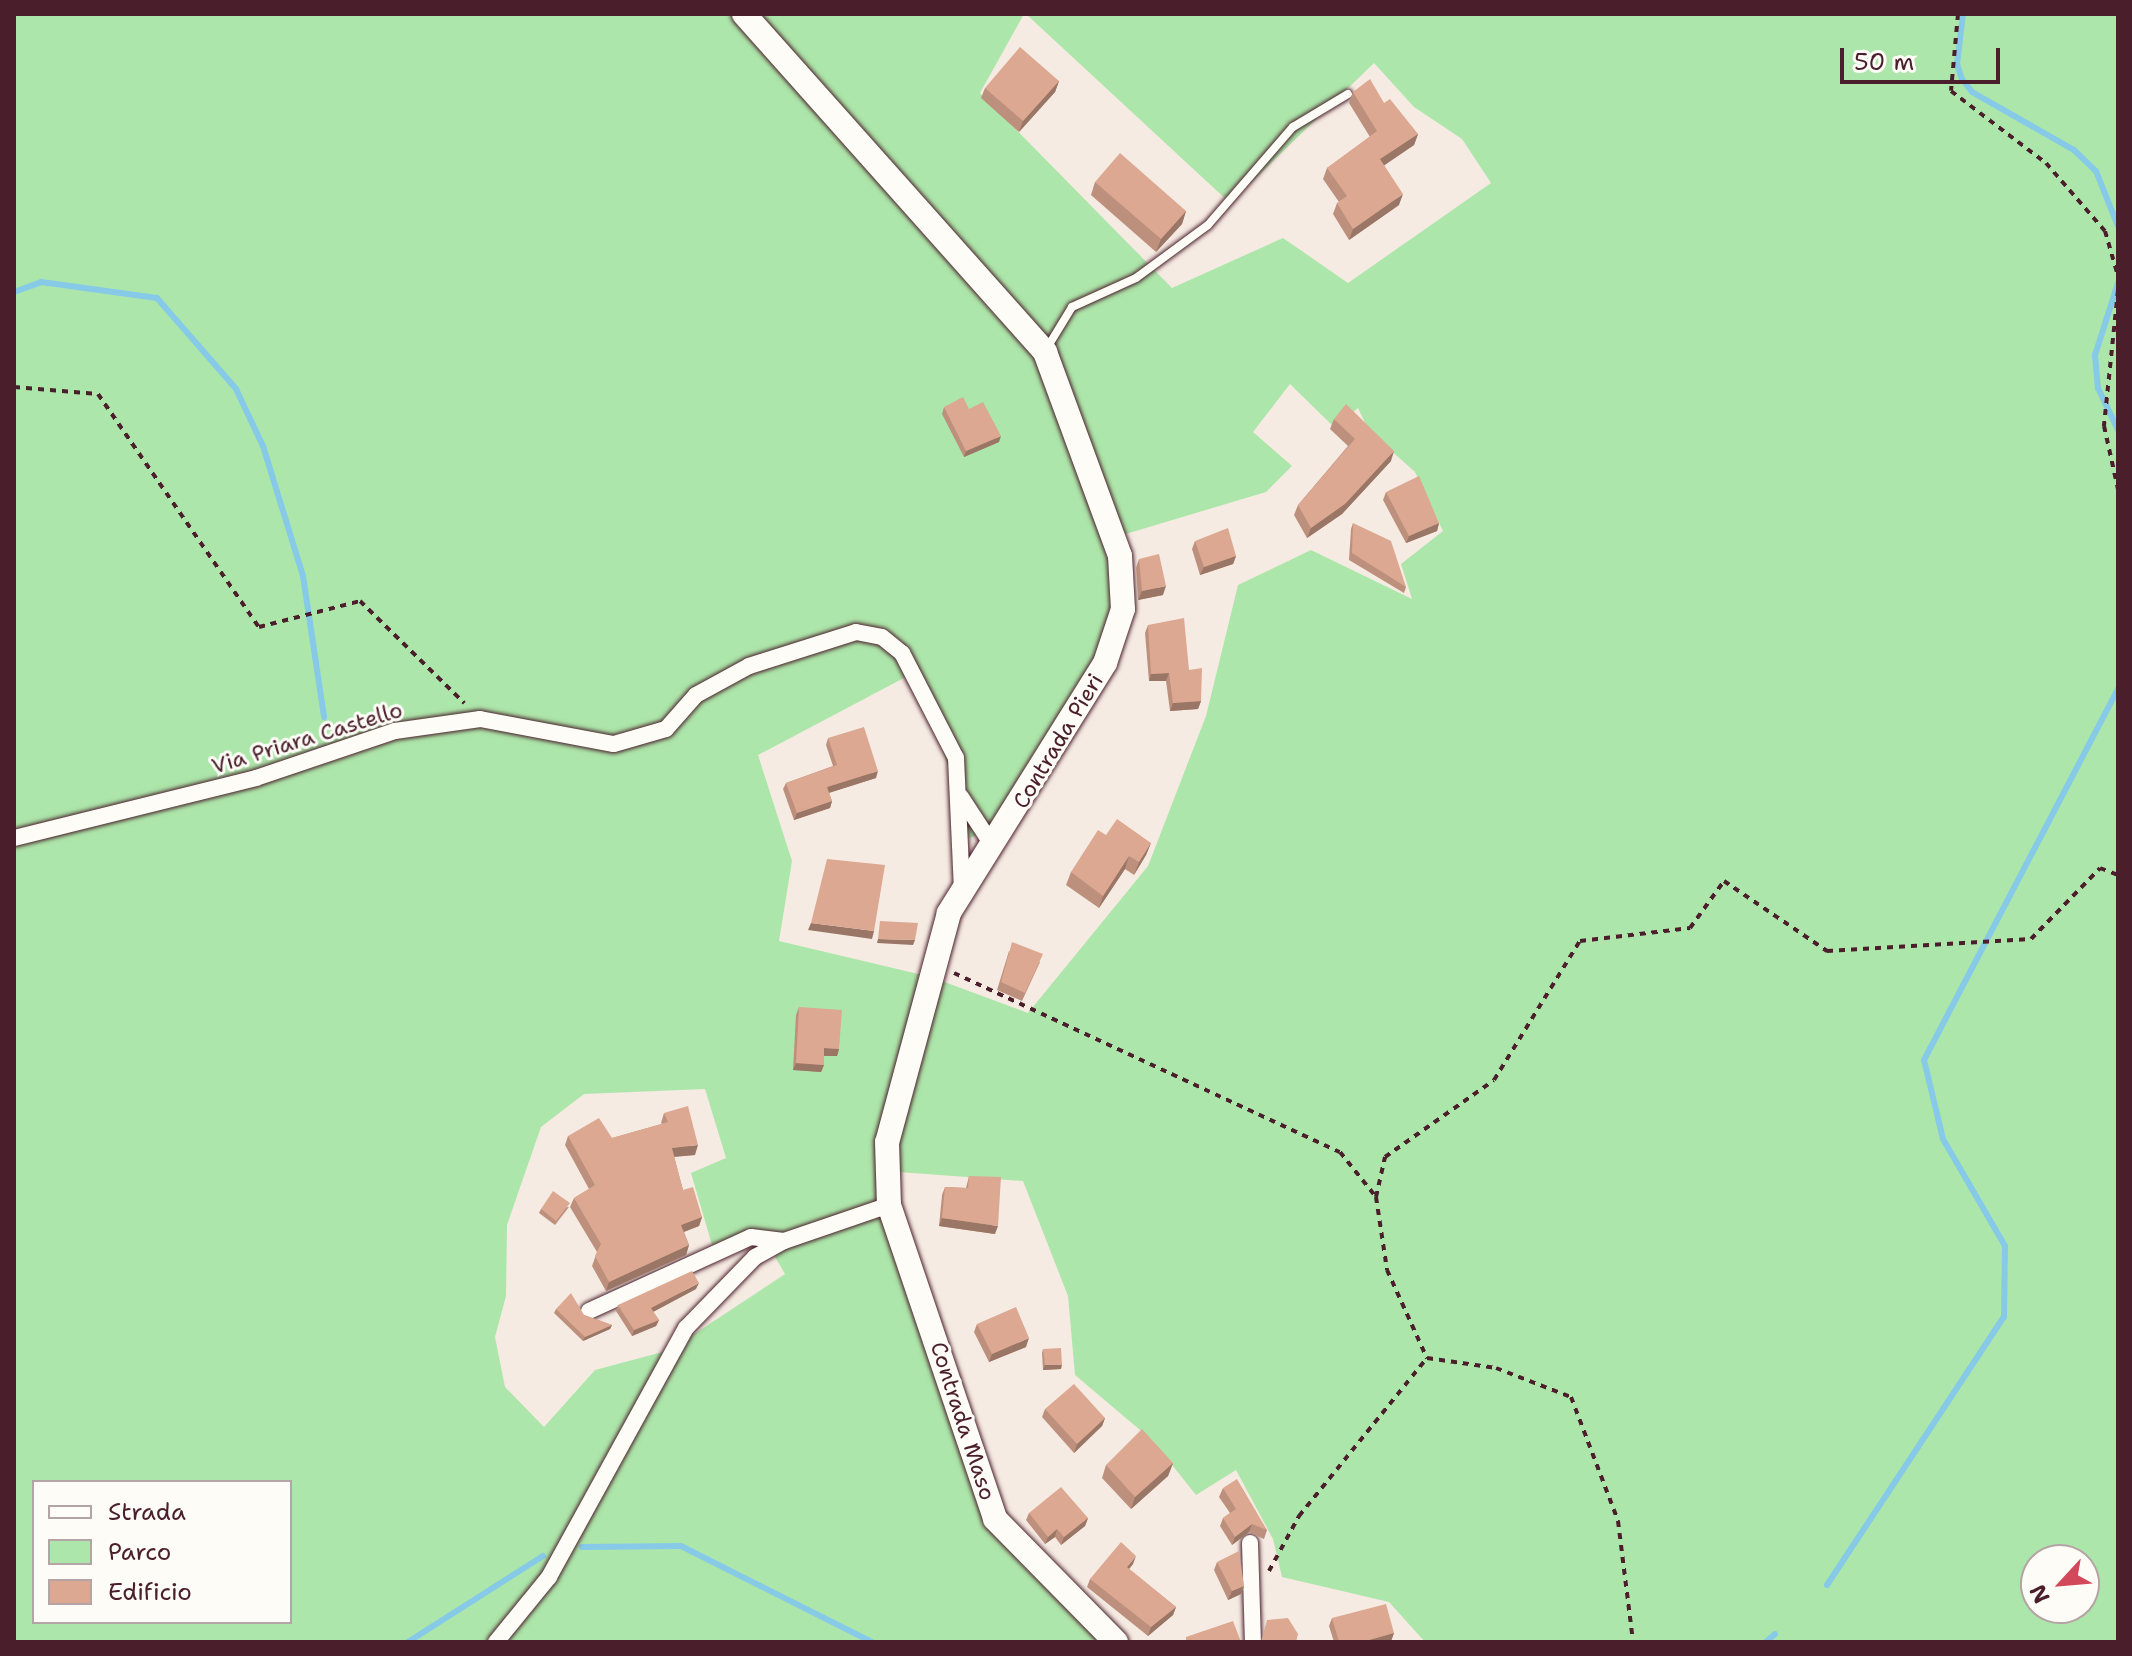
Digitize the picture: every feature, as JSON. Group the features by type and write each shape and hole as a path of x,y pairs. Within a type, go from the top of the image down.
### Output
{"street":[{"path":"744,14 1045,352"},
{"name":"Contrada Pieri","path":"934,963 962,892 1080,712 1123,609 1120,556 1045,352"},
{"name":"Via Priara Castello","path":"14,838 256,778 395,731 480,719 614,744 666,729 696,695 749,666 856,632 882,637 902,653 956,758 961,797 962,892"},
{"path":"961,797 993,846"},
{"name":"Contrada Maso","path":"934,963 887,1142 889,1205 995,1519 1116,1642"},
{"path":"496,1642 549,1577 686,1328 755,1257 784,1241 889,1205"},
{"path":"589,1311 751,1237 784,1241"},
{"path":"1250,1543 1253,1642"}],"lane":[{"path":"1045,352 1072,307 1136,278 1208,225 1293,127 1348,94"}],"path":[{"path":"1958,14 1951,91 2046,163 2105,231 2118,276"},
{"path":"2118,290 2104,426 2118,489"},
{"path":"14,387 98,394 259,627 360,601 480,719"},
{"path":"1427,1358 1387,1270 1376,1197 1385,1157 1494,1080 1580,941 1690,928 1724,881 1827,951 2031,939 2100,868 2118,875"},
{"path":"934,963 1340,1152 1376,1197"},
{"path":"1252,1605 1299,1516 1427,1358"},
{"path":"1427,1358 1496,1368 1571,1397 1618,1521 1633,1642"}],"green space":[{"path":"14,14 1024,14 980,93 1172,288 1283,238 1348,283 1491,183 1462,139 1414,107 1374,63 1230,203 1026,14 2118,14 2118,1642 1425,1642 1389,1602 1282,1577 1273,1539 1236,1470 1196,1495 1153,1441 1075,1375 1068,1296 1023,1181 885,1171 986,1514 1116,1642 14,1642","holes":["1290,384 1335,428 1358,408 1369,431 1415,472 1443,531 1401,564 1412,599 1311,550 1238,585 1206,716 1148,866 1028,1013 931,977 779,941 792,861 758,755 919,670 969,838 1002,828 1112,647 1109,539 1266,492 1292,466 1253,432","705,1089 726,1158 691,1173 712,1245 764,1238 785,1274 670,1350 595,1370 544,1427 505,1387 495,1337 506,1296 507,1225 541,1127 584,1094"]}],"building":[{"path":"1020,47 1059,81 1023,121 985,88"},
{"path":"1370,79 1384,103 1390,99 1418,134 1380,159 1403,194 1353,229 1337,203 1347,196 1327,168 1377,131 1353,92"},
{"path":"1120,153 1186,211 1161,239 1095,182"},
{"path":"963,397 969,409 983,402 1001,436 966,451 944,407"},
{"path":"1346,404 1394,451 1345,504 1311,528 1298,505 1355,439 1334,419"},
{"path":"1419,476 1439,523 1409,536 1386,492"},
{"path":"1353,523 1391,541 1406,587 1352,553"},
{"path":"1228,528 1236,556 1204,567 1195,541"},
{"path":"1159,554 1166,586 1142,591 1139,559"},
{"path":"1184,618 1189,670 1202,668 1201,701 1173,703 1169,673 1151,674 1148,625"},
{"path":"864,727 878,771 827,787 832,801 797,813 786,783 837,765 828,738"},
{"path":"1117,819 1151,843 1139,862 1129,856 1103,896 1071,872 1098,830 1106,835"},
{"path":"827,859 885,865 874,931 811,923"},
{"path":"880,921 918,923 915,940 878,939"},
{"path":"1012,942 1043,954 1025,993 1001,982"},
{"path":"799,1007 842,1010 839,1049 824,1048 824,1065 796,1063"},
{"path":"688,1106 698,1145 672,1148 683,1190 693,1187 702,1217 681,1225 689,1245 609,1282 595,1256 601,1244 574,1198 595,1185 568,1136 599,1118 612,1138 668,1122 664,1113"},
{"path":"969,1176 1001,1177 998,1226 942,1218 945,1187 968,1188"},
{"path":"553,1191 570,1203 556,1221 541,1209"},
{"path":"692,1271 699,1283 651,1308 659,1320 634,1330 618,1305"},
{"path":"571,1293 584,1315 612,1325 585,1337 556,1309"},
{"path":"1016,1307 1029,1338 992,1354 977,1324"},
{"path":"1061,1348 1062,1365 1045,1365 1043,1349"},
{"path":"1074,1384 1105,1418 1077,1444 1045,1409"},
{"path":"1142,1429 1173,1463 1135,1497 1106,1465"},
{"path":"1237,1479 1267,1530 1252,1524 1235,1537 1223,1518 1236,1509 1223,1488"},
{"path":"1061,1487 1088,1518 1064,1537 1057,1529 1048,1537 1029,1513"},
{"path":"1121,1542 1136,1556 1127,1567 1176,1607 1151,1627 1090,1579"},
{"path":"1239,1551 1244,1586 1232,1591 1217,1562"},
{"path":"1386,1604 1394,1633 1362,1642 1339,1642 1332,1618"},
{"path":"1288,1618 1298,1634 1296,1642 1261,1642 1267,1620"},
{"path":"1233,1621 1241,1642 1186,1642 1186,1637"}],"waterway":[{"path":"1963,14 1957,64 1962,79 1972,92 2074,150 2096,171 2118,226"},
{"path":"14,292 41,282 157,298 236,389 263,446 303,576 324,717"},
{"path":"2118,283 2095,355 2098,388 2118,430"},
{"path":"1827,1585 2004,1317 2005,1246 1943,1139 1924,1060 2118,689"},
{"path":"582,1547 681,1546 872,1642"},
{"path":"408,1642 543,1556"},
{"path":"1766,1642 1775,1634"}]}
